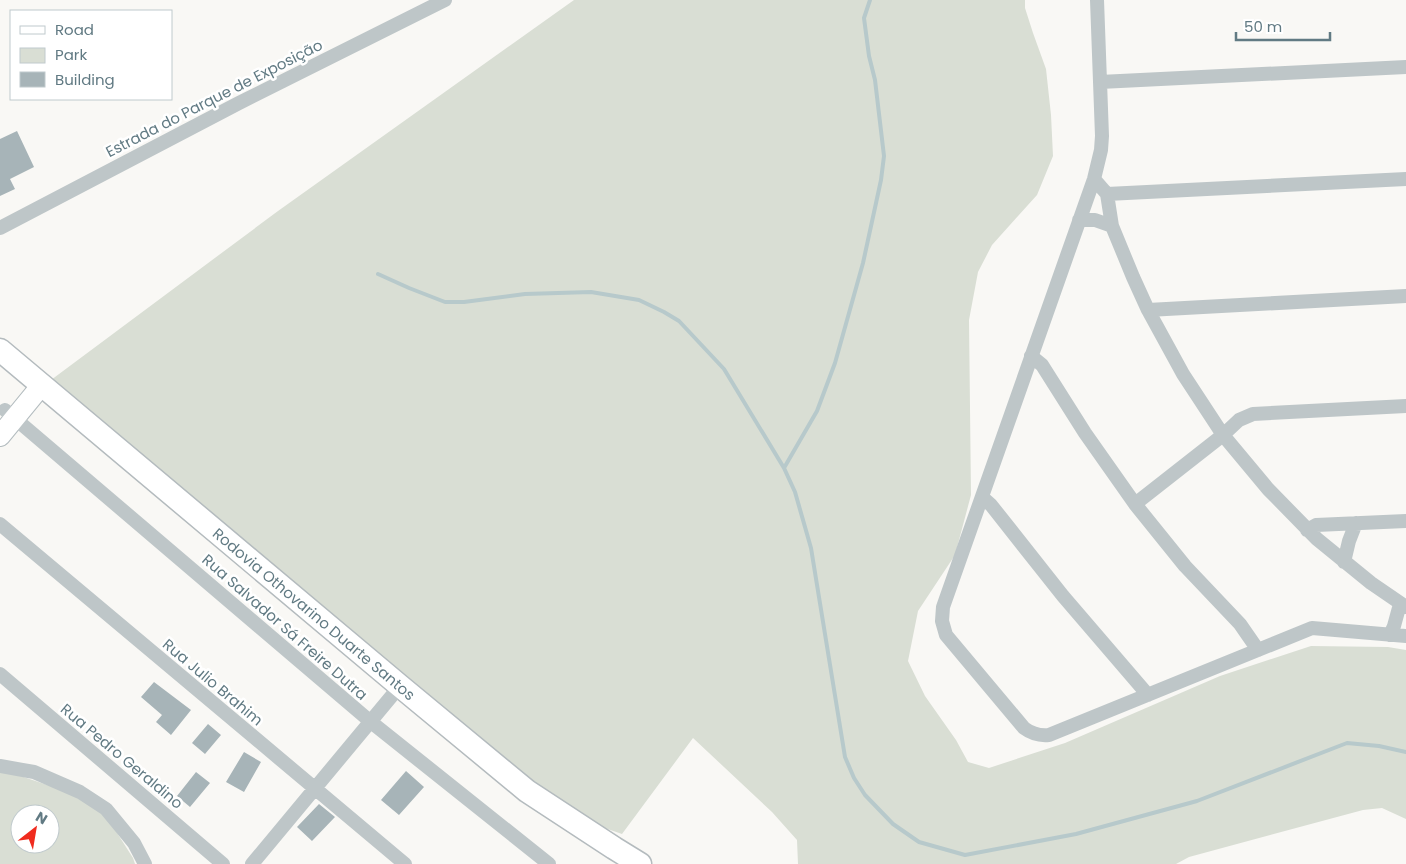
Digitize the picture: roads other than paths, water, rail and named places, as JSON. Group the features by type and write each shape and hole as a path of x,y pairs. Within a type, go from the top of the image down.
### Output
{"main road":[{"name":"Rodovia Othovarino Duarte Santos","path":"0,350 400,686 527,790 640,864"}],"street":[{"name":"Estrada do Parque de Exposição","path":"0,228 239,103 445,0"},
{"path":"1097,0 1101,150 1094,179 943,607 942,621 946,635 1024,728 1036,734 1049,735 1312,628 1406,636"},
{"path":"1100,82 1406,66"},
{"path":"1094,179 1107,194 1112,226 1133,277 1148,310 1183,374 1223,434 1268,489 1307,530 1344,562 1403,605 1390,635"},
{"path":"1107,194 1406,179"},
{"path":"1079,220 1095,220 1112,226"},
{"path":"1148,310 1406,296"},
{"path":"1032,356 1042,365 1085,433 1135,504 1185,566 1240,624 1258,650"},
{"path":"0,436 6,414 36,381"},
{"path":"1135,504 1240,420 1253,414 1406,406"},
{"name":"Rua Salvador Sá Freire Dutra","path":"6,414 162,543 370,722 549,864"},
{"path":"982,497 991,505 1063,596 1148,694"},
{"path":"1307,530 1316,525 1406,521"},
{"path":"1344,562 1356,523"},
{"name":"Rua Julio Brahim","path":"0,524 405,864"},
{"name":"Rua Pedro Geraldino","path":"0,674 223,864"},
{"path":"252,864 400,686"},
{"path":"0,766 34,772 80,792 106,809 134,843 145,864"}],"waterway":[{"path":"784,468 817,411 835,363 863,263 881,180 884,156 875,80 869,56 864,18 870,0"},
{"path":"378,274 445,302 464,302 525,294 591,292 639,300 679,321 724,369 784,468 795,492 811,548 845,757 854,778 865,795 893,824 919,842 965,855 1076,834 1197,801 1347,743 1379,746 1406,752"}]}
